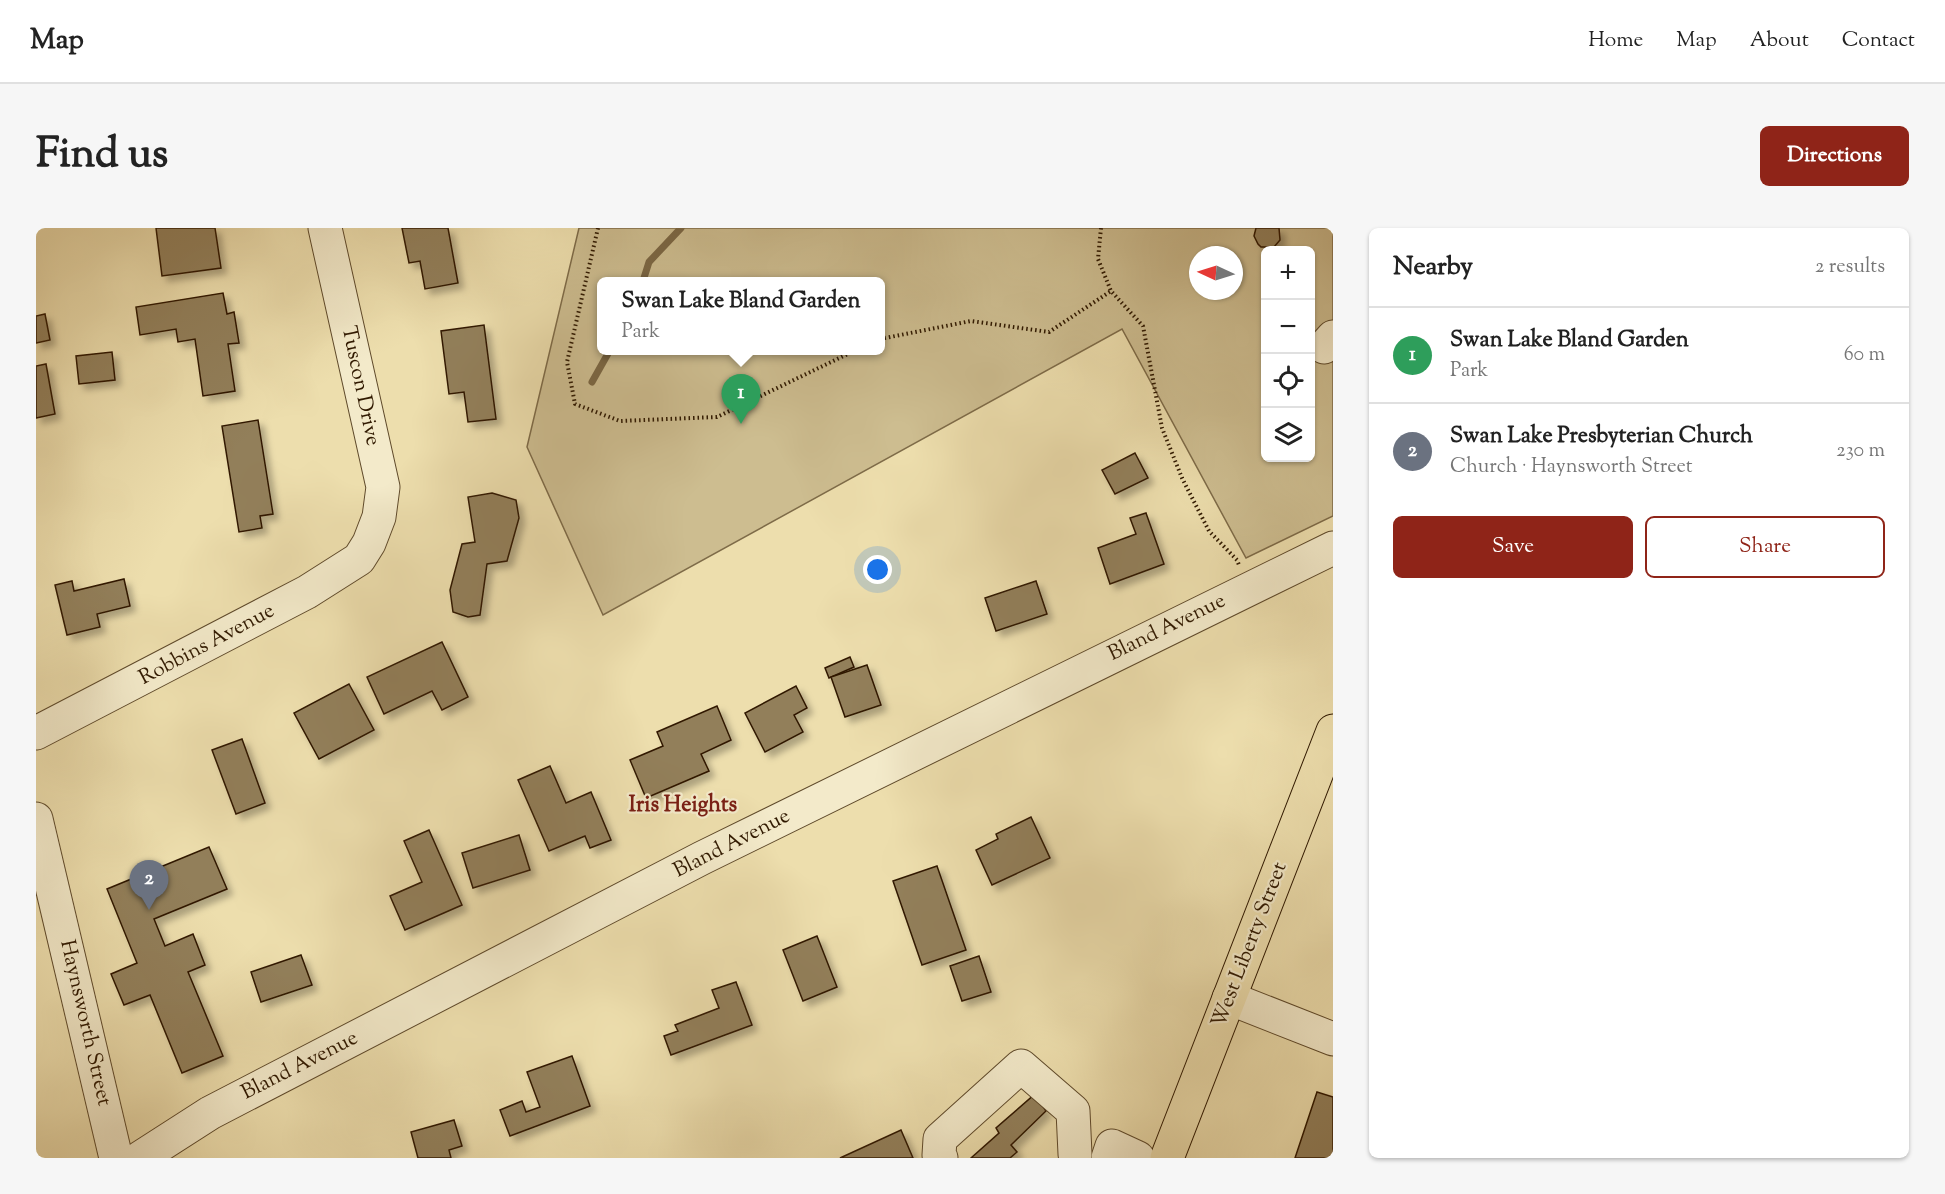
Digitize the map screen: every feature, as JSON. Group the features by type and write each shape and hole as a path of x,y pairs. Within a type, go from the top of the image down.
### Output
{"main road":[{"name":"West Liberty Street","path":"1167,1158 1333,731"}],"street":[{"name":"Tuscon Drive","path":"325,228 383,487 379,517 369,543"},
{"name":"Robbins Avenue","path":"36,733 307,592 358,559 369,543"},
{"name":"Bland Avenue","path":"140,1158 210,1113 702,858 1333,548"},
{"name":"Haynsworth Street","path":"36,819 116,1158"},
{"path":"1229,998 1333,1038"},
{"path":"941,1158 939,1155 940,1139 1021,1066 1073,1111 1076,1157"},
{"path":"1108,1158 1112,1146 1138,1158"}],"path":[{"path":"598,228 567,362 575,404 620,421 717,417 848,355"},
{"path":"1101,228 1098,259 1111,291 1143,326 1162,428 1182,478 1209,531 1237,560 1250,587"},
{"path":"885,338 971,321 1049,332 1111,291"}],"shaded area":[{"path":"579,228 1333,228 1333,516 1246,558 1122,329 603,615 527,447"}],"building":[{"path":"156,228 215,228 221,268 162,276"},
{"path":"402,228 448,228 458,283 425,289 420,261 409,263"},
{"path":"1256,228 1279,228 1280,240 1275,246 1261,247 1254,236"},
{"path":"223,293 227,314 234,312 239,343 228,344 235,391 203,396 195,339 178,342 176,329 140,335 136,307"},
{"path":"45,314 50,340 36,343 36,316"},
{"path":"484,325 496,419 468,422 464,392 449,394 441,331"},
{"path":"112,352 115,380 79,384 76,356"},
{"path":"46,364 55,414 36,418 36,366"},
{"path":"258,420 273,514 260,516 262,528 239,532 222,426"},
{"path":"1135,453 1148,478 1115,494 1102,470"},
{"path":"492,493 516,500 519,518 507,561 487,564 480,615 468,617 453,612 450,590 462,544 475,542 468,497"},
{"path":"1146,513 1164,564 1110,584 1098,548 1136,534 1130,518"},
{"path":"124,579 130,606 97,614 100,627 67,635 55,585 72,581 74,591"},
{"path":"1036,581 1047,614 996,631 985,598"},
{"path":"442,642 468,697 442,710 432,691 384,714 367,677"},
{"path":"850,657 854,667 829,678 825,668"},
{"path":"867,665 881,705 845,717 831,677"},
{"path":"349,684 374,730 319,759 294,713"},
{"path":"796,686 807,708 794,715 803,732 765,752 745,713"},
{"path":"717,706 731,740 701,754 709,771 646,798 630,760 663,746 657,732"},
{"path":"242,739 265,803 236,814 212,750"},
{"path":"550,766 566,803 591,792 611,840 590,848 585,836 549,851 518,780"},
{"path":"1031,817 1050,858 992,885 976,850 998,839 996,834"},
{"path":"429,830 462,905 405,930 390,896 422,882 404,841"},
{"path":"519,835 530,870 473,888 462,853"},
{"path":"209,847 227,889 154,919 165,946 193,934 205,965 188,972 223,1056 182,1073 150,995 124,1005 111,974 137,963 107,889"},
{"path":"937,866 966,950 922,965 893,881"},
{"path":"817,936 837,987 803,1001 783,950"},
{"path":"301,955 312,985 261,1002 251,972"},
{"path":"979,956 991,992 962,1001 950,966"},
{"path":"736,982 752,1025 671,1055 664,1036 678,1031 675,1025 719,1008 712,990"},
{"path":"572,1056 590,1106 510,1136 500,1110 522,1101 526,1112 540,1107 527,1072"},
{"path":"1317,1092 1333,1097 1333,1158 1295,1158"},
{"path":"1035,1094 1046,1111 1011,1145 1017,1152 1010,1158 971,1158 999,1133 996,1128"},
{"path":"454,1120 462,1146 449,1150 451,1158 418,1158 411,1132"},
{"path":"901,1130 913,1158 840,1158"}],"waterway":[{"path":"644,277 649,262 681,228"},
{"path":"592,382 607,355"}],"place":[{"name":"Swan Lake Bland Garden","path":"741,424"},
{"name":"Swan Lake Presbyterian Church","path":"149,910"}],"district":[{"name":"Iris Heights","path":"683,806"}]}
